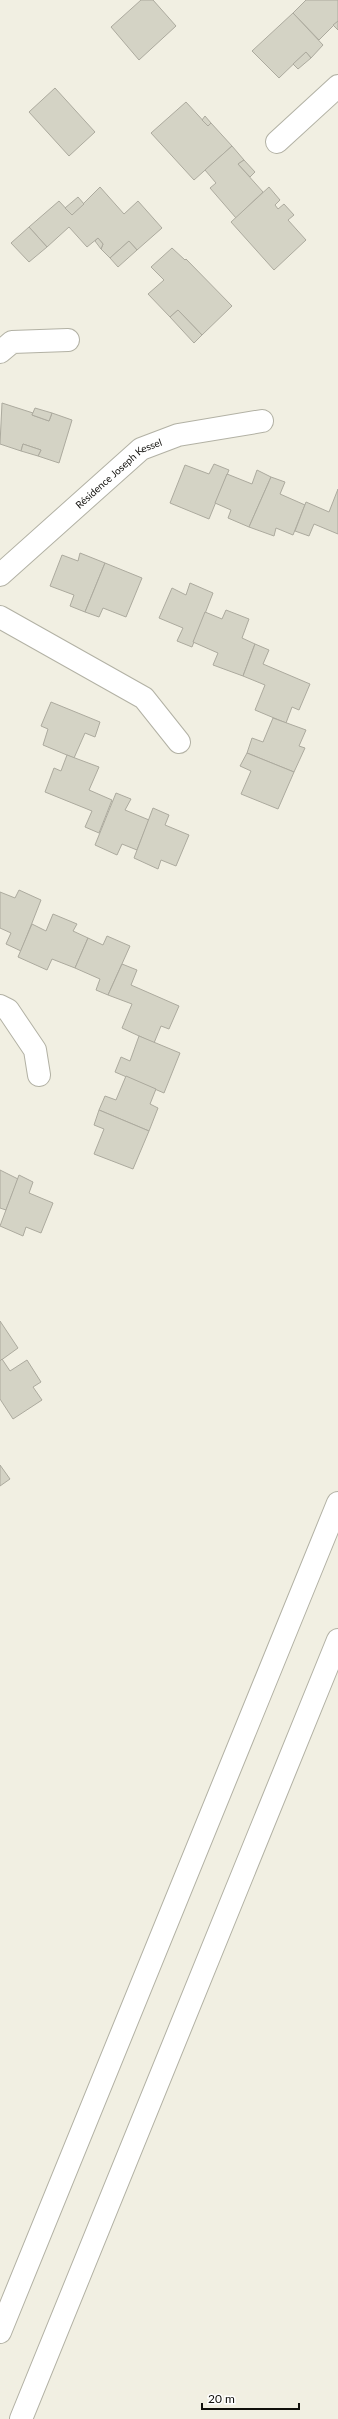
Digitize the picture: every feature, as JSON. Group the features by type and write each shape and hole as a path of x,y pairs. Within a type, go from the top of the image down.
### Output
{"main road":[{"path":"277,142 338,86"},
{"path":"0,352 12,342 68,340"},
{"name":"Résidence Joseph Kessel","path":"0,575 141,449 178,435 262,421"},
{"path":"0,618 144,698 179,742"},
{"path":"0,1006 8,1010 35,1050 39,1075"},
{"path":"0,2332 338,1504"},
{"path":"21,2419 338,1640"}],"building":[{"path":"141,0 153,0 176,26 139,60 111,27"},
{"path":"306,0 338,0 338,21 319,40 293,13"},
{"path":"293,13 323,45 311,58 306,52 279,78 252,51"},
{"path":"338,21 338,30 333,25"},
{"path":"306,52 311,58 298,69 293,64"},
{"path":"55,88 95,132 69,156 29,112"},
{"path":"186,102 208,126 211,123 232,146 194,180 151,133"},
{"path":"205,116 211,123 208,126 202,120"},
{"path":"232,146 244,160 238,164 263,192 236,218 210,188 216,183 205,170"},
{"path":"244,160 255,172 250,177 238,164"},
{"path":"100,187 124,214 138,201 162,228 137,250 129,241 110,258 101,249 103,244 98,238 87,247 69,227 47,247 29,227 59,201 72,215"},
{"path":"269,187 280,200 275,205 278,209 284,204 294,215 288,220 306,240 274,270 231,222"},
{"path":"78,197 84,204 72,215 65,208"},
{"path":"29,227 47,247 29,262 11,243"},
{"path":"98,238 103,244 101,249 95,241"},
{"path":"129,241 137,250 118,267 110,258"},
{"path":"172,248 185,260 186,259 232,306 202,335 178,310 170,317 148,294 164,280 151,267"},
{"path":"178,310 202,335 194,343 170,317"},
{"path":"2,403 33,413 32,415 49,421 52,413 72,420 59,463 38,456 41,450 23,444 21,451 0,444"},
{"path":"35,408 52,413 49,421 32,415"},
{"path":"23,444 41,450 38,456 21,451"},
{"path":"214,464 229,470 209,519 170,503 185,465 209,474"},
{"path":"257,470 271,477 249,527 228,518 231,510 215,503 227,474 252,484"},
{"path":"271,477 285,482 280,494 305,505 293,535 276,528 274,536 249,527"},
{"path":"338,489 338,534 314,524 309,536 295,531 306,502 329,512"},
{"path":"80,553 105,563 85,612 70,606 74,595 50,586 62,555 78,561"},
{"path":"105,563 142,578 126,617 103,608 99,617 85,612"},
{"path":"190,583 213,593 192,647 177,641 183,628 159,618 172,588 186,595"},
{"path":"226,610 249,619 242,638 255,644 243,676 213,665 218,653 193,642 205,612 222,619"},
{"path":"255,644 269,650 263,664 310,684 299,710 292,707 286,723 255,710 265,685 243,676"},
{"path":"51,702 100,722 95,737 85,733 74,758 43,745 48,729 41,726"},
{"path":"273,718 306,730 299,746 305,748 294,772 247,753 252,738 263,742"},
{"path":"247,753 294,772 278,809 241,794 251,771 240,766"},
{"path":"67,755 99,767 89,790 112,800 99,833 85,827 92,811 45,792 54,768 61,771"},
{"path":"116,793 131,799 125,810 149,820 137,850 122,844 117,855 95,845"},
{"path":"153,808 169,815 165,825 189,835 176,866 161,860 158,869 134,858"},
{"path":"19,890 41,900 21,951 6,944 11,933 0,928 0,892 15,898"},
{"path":"53,914 77,924 73,931 88,938 75,968 52,959 47,970 18,957 32,924 46,931"},
{"path":"107,936 130,946 108,995 96,990 100,979 75,968 88,938 103,945"},
{"path":"122,964 137,970 131,985 179,1006 169,1029 161,1026 154,1043 122,1028 132,1004 108,995"},
{"path":"139,1036 180,1053 164,1093 115,1072 121,1057 130,1061"},
{"path":"126,1076 156,1089 150,1104 158,1108 149,1131 99,1110 105,1096 116,1100"},
{"path":"99,1110 149,1131 133,1169 94,1154 104,1129 94,1125"},
{"path":"0,1170 18,1179 6,1210 0,1208"},
{"path":"19,1175 33,1182 29,1193 53,1203 41,1233 26,1227 23,1236 0,1226"},
{"path":"0,1321 18,1348 0,1361"},
{"path":"2,1359 10,1371 27,1360 41,1382 33,1387 42,1400 13,1419 0,1399 0,1361"},
{"path":"0,1465 10,1479 0,1486"}]}
